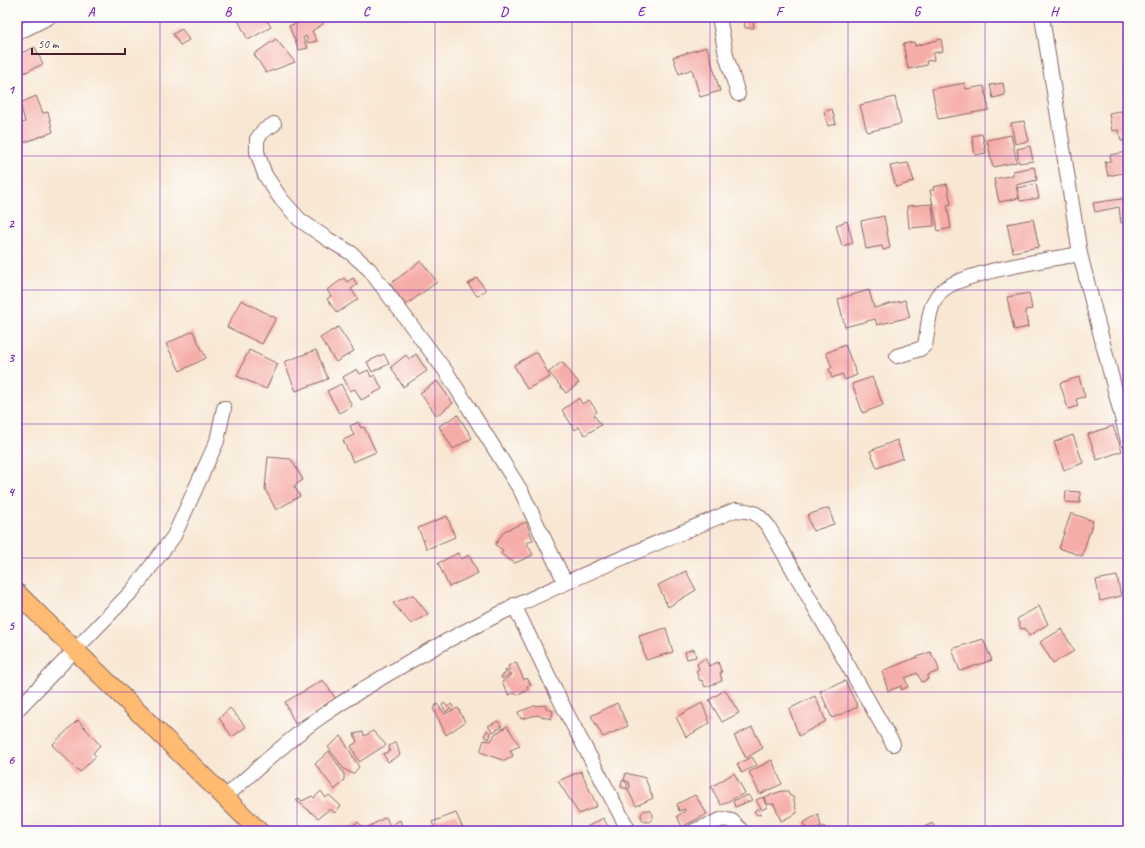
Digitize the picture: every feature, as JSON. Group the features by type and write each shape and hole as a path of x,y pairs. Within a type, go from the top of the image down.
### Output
{"main road":[{"path":"17,593 224,798 260,831"}],"street":[{"path":"17,33 49,17"},
{"path":"719,17 726,55 738,94"},
{"path":"1042,17 1080,254 1128,441"},
{"path":"274,124 263,131 257,140 257,152 265,175 281,199 300,220 351,253 369,269 385,293 447,372 521,491 565,582"},
{"path":"897,356 920,349 925,345 929,315 938,294 952,284 972,276 1080,254"},
{"path":"17,710 133,590 174,536 218,441 224,408"},
{"path":"224,798 318,719 370,685 438,645 514,605 735,510 759,514 772,533 893,744"},
{"path":"514,605 564,708 629,831"},
{"path":"694,831 723,819 732,822 740,829"}],"building":[{"path":"265,17 271,27 248,40 237,18"},
{"path":"313,17 319,17 323,24 312,31 317,41 308,43 306,36 303,38 308,48 299,50 289,26"},
{"path":"744,17 753,17 754,28 745,28"},
{"path":"972,17 995,17 995,18 973,22"},
{"path":"182,29 189,40 180,45 173,34"},
{"path":"276,39 295,62 266,73 254,54"},
{"path":"941,39 943,51 933,53 934,60 926,61 927,65 908,69 903,44 914,42 915,46"},
{"path":"35,47 43,64 17,76 17,55"},
{"path":"707,47 720,91 700,97 692,69 679,74 673,57"},
{"path":"965,83 966,89 984,86 989,110 938,119 932,89"},
{"path":"1003,83 1005,95 993,98 990,85"},
{"path":"36,96 43,113 48,112 53,132 17,145 17,124 25,122 20,103"},
{"path":"895,97 901,124 867,132 860,105"},
{"path":"832,109 836,124 828,126 824,112"},
{"path":"1121,111 1122,115 1128,114 1128,140 1121,141 1119,130 1112,131 1109,113"},
{"path":"1024,121 1029,141 1015,144 1011,123"},
{"path":"982,134 986,153 975,155 972,136"},
{"path":"1011,135 1017,162 993,167 987,140"},
{"path":"1030,146 1033,161 1019,163 1017,149"},
{"path":"17,148 21,158 17,159"},
{"path":"1128,152 1128,172 1108,176 1105,162 1111,161 1110,155"},
{"path":"908,163 914,181 896,187 890,166"},
{"path":"1034,167 1037,180 1016,185 1019,198 999,202 994,179 1013,175 1013,171"},
{"path":"947,184 951,204 947,205 951,228 938,231 930,190 934,190 933,187"},
{"path":"1036,184 1039,198 1020,201 1017,188"},
{"path":"1128,198 1128,222 1121,223 1119,207 1095,212 1093,203"},
{"path":"932,204 934,226 909,228 907,206"},
{"path":"884,216 890,248 883,250 882,246 866,249 861,221"},
{"path":"1033,219 1039,247 1013,252 1007,224"},
{"path":"847,221 853,243 842,246 836,225"},
{"path":"421,261 437,282 406,305 390,284"},
{"path":"344,278 347,282 353,278 357,285 351,289 358,299 337,313 327,299 331,296 327,290"},
{"path":"477,278 486,290 477,296 468,284"},
{"path":"869,290 874,308 905,300 910,317 877,325 875,319 845,327 838,299"},
{"path":"1029,293 1032,309 1025,310 1028,327 1014,330 1007,297"},
{"path":"241,300 276,318 262,344 227,327"},
{"path":"338,327 354,351 336,362 320,338"},
{"path":"193,331 206,358 180,371 166,344"},
{"path":"845,345 857,375 845,380 842,374 832,378 829,369 832,367 826,353"},
{"path":"249,350 278,364 266,389 237,376"},
{"path":"316,350 328,379 296,391 284,362"},
{"path":"537,352 550,377 527,389 514,365"},
{"path":"384,354 389,364 372,372 367,362"},
{"path":"416,354 427,371 403,387 391,367 406,355 409,359"},
{"path":"562,362 579,383 566,393 549,372"},
{"path":"357,369 360,374 368,370 371,377 375,375 382,389 361,400 355,389 350,391 343,377"},
{"path":"872,377 883,405 863,413 852,384"},
{"path":"1079,377 1085,397 1076,399 1078,406 1068,409 1060,383"},
{"path":"437,381 453,403 437,416 420,393"},
{"path":"341,384 352,406 339,413 327,391"},
{"path":"579,398 582,404 589,400 597,411 594,415 601,425 585,435 579,427 575,430 562,410"},
{"path":"458,415 472,438 453,449 439,426"},
{"path":"358,422 361,428 364,427 376,452 353,462 343,440 354,435 350,426"},
{"path":"1113,426 1122,451 1097,460 1088,434"},
{"path":"1073,435 1083,463 1064,470 1054,442"},
{"path":"897,440 903,458 877,468 870,451"},
{"path":"268,457 291,459 303,480 294,486 300,496 276,510 265,489"},
{"path":"1066,491 1080,492 1080,503 1065,502"},
{"path":"829,508 834,524 813,531 807,515"},
{"path":"1071,513 1093,521 1082,556 1059,548"},
{"path":"447,516 455,537 427,549 418,528"},
{"path":"526,522 533,540 527,543 533,555 515,563 501,554 503,550 495,545 504,531"},
{"path":"458,553 461,559 469,555 478,573 449,587 438,563"},
{"path":"686,571 696,590 668,607 658,585"},
{"path":"1117,576 1121,596 1100,601 1096,580"},
{"path":"413,595 428,614 411,624 393,603"},
{"path":"1039,606 1048,624 1029,636 1025,628 1021,629 1017,619"},
{"path":"666,628 673,652 646,660 639,636"},
{"path":"1062,629 1074,651 1053,663 1040,642"},
{"path":"983,639 992,660 960,671 952,649"},
{"path":"694,649 696,657 687,659 685,652"},
{"path":"930,652 937,663 939,671 928,675 928,679 922,682 917,673 905,678 908,687 901,690 901,686 888,691 882,671"},
{"path":"705,658 709,666 718,662 722,673 720,673 722,681 705,687 702,680 700,681 696,671 699,669 697,664"},
{"path":"516,662 524,680 527,678 531,685 527,686 528,690 518,695 513,693 509,695 502,682 512,675 508,666"},
{"path":"507,669 509,675 502,679 501,676 506,673 505,670"},
{"path":"323,680 336,699 295,724 285,702"},
{"path":"845,681 858,707 832,718 820,691"},
{"path":"17,687 23,694 17,699"},
{"path":"725,690 739,713 722,722 709,700"},
{"path":"815,696 826,721 799,736 789,709"},
{"path":"444,703 448,707 451,704 453,706 446,712 442,705"},
{"path":"617,703 628,726 603,737 591,716"},
{"path":"702,703 710,723 686,737 676,717"},
{"path":"437,704 445,714 458,708 465,722 446,735 433,708"},
{"path":"546,705 546,708 553,711 551,719 537,715 521,719 518,712 534,706"},
{"path":"230,708 246,727 232,737 219,718"},
{"path":"78,720 100,745 93,753 96,756 80,772 52,745"},
{"path":"498,721 502,727 493,732 488,726"},
{"path":"507,726 520,746 510,750 513,756 505,761 480,752 484,740 491,741 495,734"},
{"path":"752,727 763,748 746,758 734,736"},
{"path":"487,730 491,734 489,739 484,736"},
{"path":"373,731 386,745 359,762 351,746 357,742 354,734 363,732 364,736"},
{"path":"341,736 359,767 353,774 344,769 328,747"},
{"path":"396,742 400,755 388,762 383,754 390,751 389,746"},
{"path":"329,751 344,774 344,780 335,790 315,764"},
{"path":"752,757 757,765 742,773 737,764"},
{"path":"772,760 782,784 760,794 749,772"},
{"path":"581,771 597,806 579,814 558,781"},
{"path":"626,773 645,778 653,798 636,806 628,790 630,787 629,782 624,780"},
{"path":"734,773 745,793 721,805 711,787"},
{"path":"622,780 627,783 627,789 621,787"},
{"path":"321,791 326,798 329,795 341,806 335,813 330,809 318,818 296,800 299,798 302,801 312,796 314,798"},
{"path":"782,791 788,791 789,795 793,797 797,813 781,821 774,804 766,804 764,797"},
{"path":"695,795 707,814 682,827 677,816 685,811 685,809 679,811 677,804"},
{"path":"748,795 752,800 735,807 733,801"},
{"path":"763,797 767,807 762,810 756,800"},
{"path":"758,808 761,814 757,815 754,811"},
{"path":"645,810 649,810 653,816 649,822 645,822 641,818 641,814"},
{"path":"456,813 464,831 436,831 432,822"},
{"path":"818,814 821,826 811,831 807,831 803,823"},
{"path":"386,817 392,831 361,831"},
{"path":"603,818 611,831 589,831 587,827"},
{"path":"400,820 402,826 394,830 391,826"},
{"path":"358,822 363,827 355,831 344,831"},
{"path":"933,823 936,831 915,831"},
{"path":"123,825 130,831 117,831"},
{"path":"575,826 577,831 565,831"},
{"path":"824,826 826,831 816,831"}]}
